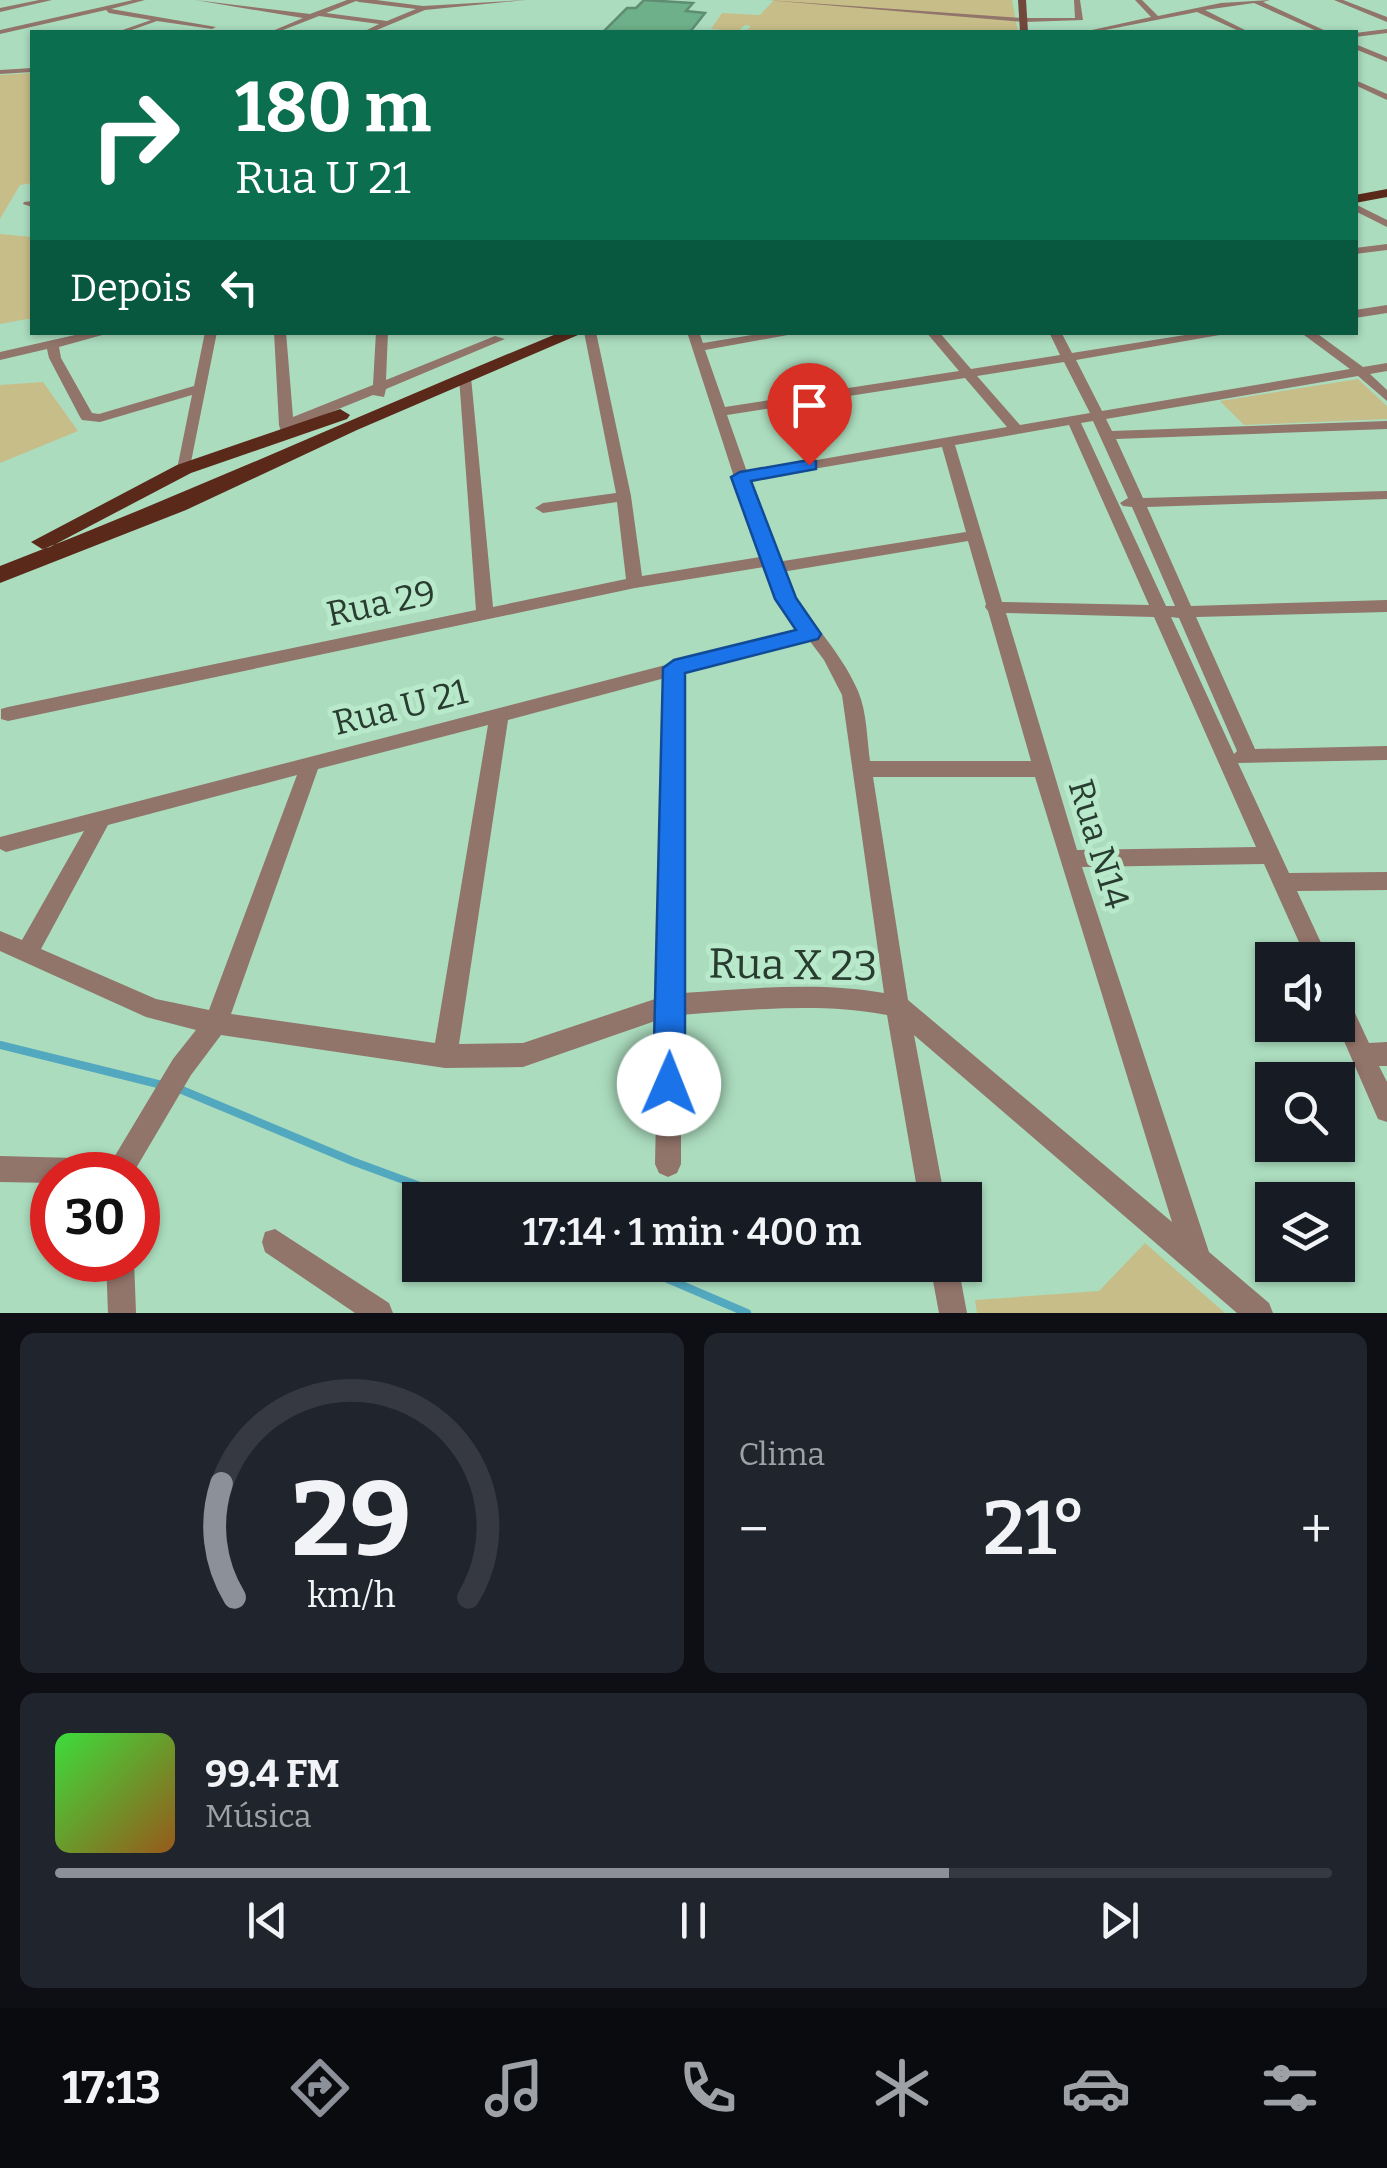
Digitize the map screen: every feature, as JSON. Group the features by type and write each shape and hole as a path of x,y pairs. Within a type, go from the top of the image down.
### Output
{"main road":[{"path":"1358,194 1387,182"},
{"path":"1358,195 1387,193"},
{"path":"0,560 210,458 536,335"},
{"path":"0,575 178,505 570,335"},
{"path":"210,458 226,456 242,462 244,470 232,481"},
{"path":"153,484 153,499 178,505"}],"street":[{"path":"0,10 49,0"},
{"path":"0,32 142,0"},
{"path":"198,0 391,24"},
{"path":"279,30 356,0 423,8 523,0"},
{"path":"373,30 435,0"},
{"path":"769,0 1080,20 1078,0"},
{"path":"1022,0 1024,30"},
{"path":"1138,0 1157,18"},
{"path":"1097,30 1267,0"},
{"path":"1337,0 1387,20"},
{"path":"1254,1 1319,30"},
{"path":"244,15 260,9"},
{"path":"38,30 96,10 212,27"},
{"path":"1199,10 1242,30"},
{"path":"126,30 159,19"},
{"path":"204,30 228,21"},
{"path":"1358,34 1387,32"},
{"path":"0,43 30,33"},
{"path":"1358,47 1387,60"},
{"path":"0,72 30,67"},
{"path":"1358,83 1387,98"},
{"path":"1366,86 1387,84"},
{"path":"1358,197 1387,224"},
{"path":"1358,251 1387,247"},
{"path":"1358,314 1387,309"},
{"path":"0,356 93,335"},
{"path":"184,469 210,335"},
{"path":"280,335 286,429"},
{"path":"382,335 379,393 499,338"},
{"path":"591,335 624,496 635,583"},
{"path":"759,335 695,340 786,599 831,658 852,695 897,1006 929,1182"},
{"path":"935,335 1017,430"},
{"path":"1057,335 1107,435 1250,758"},
{"path":"719,412 1211,335"},
{"path":"1310,335 1360,371 1387,397"},
{"path":"52,344 55,358 87,417 100,418 199,388"},
{"path":"740,477 1387,366"},
{"path":"464,378 485,614"},
{"path":"1073,420 1309,942"},
{"path":"1107,435 1387,425"},
{"name":"Rua N14","path":"947,441 1069,859 1198,1262"},
{"path":"1113,503 1387,495"},
{"path":"543,508 624,496"},
{"name":"Rua 29","path":"8,714 635,583 976,534"},
{"path":"993,607 1185,612 1387,606"},
{"name":"Rua U 21","path":"6,843 810,634"},
{"path":"668,1164 674,668"},
{"path":"444,1056 499,715"},
{"path":"1226,757 1387,753"},
{"path":"131,1152 182,1067 216,1023 310,763"},
{"path":"863,769 1042,769"},
{"path":"27,953 102,817"},
{"path":"1069,859 1269,854"},
{"path":"1281,882 1387,881"},
{"name":"Rua X 23","path":"0,941 154,1010 216,1023 444,1056 523,1055 670,1005 788,997 853,998 897,1006 1258,1313"},
{"path":"1355,1026 1375,1054 1387,1110"},
{"path":"0,1169 30,1170"},
{"path":"275,1242 379,1313"},
{"path":"121,1282 122,1313"},
{"path":"947,1282 952,1313"}],"shaded area":[{"path":"774,0 1012,0 1018,30 747,30 751,26 745,25 739,30 711,29 722,13 760,15"},
{"path":"30,73 30,183 20,185 0,219 0,75"},
{"path":"0,234 30,237 30,318 0,324"},
{"path":"1358,379 1387,406 1387,419 1244,425 1220,401"},
{"path":"43,382 78,431 0,463 0,385"},
{"path":"1145,1243 1225,1313 977,1313 975,1300 1099,1291"}],"building":[{"path":"644,0 693,3 686,11 705,13 692,30 605,30 627,8 636,8"}],"waterway":[{"path":"0,1045 162,1085"},
{"path":"177,1088 409,1182"},
{"path":"675,1282 747,1313"}],"route":[{"path":"669,1084 674,668 810,634 786,599 769,561 740,477 809,465"}]}
